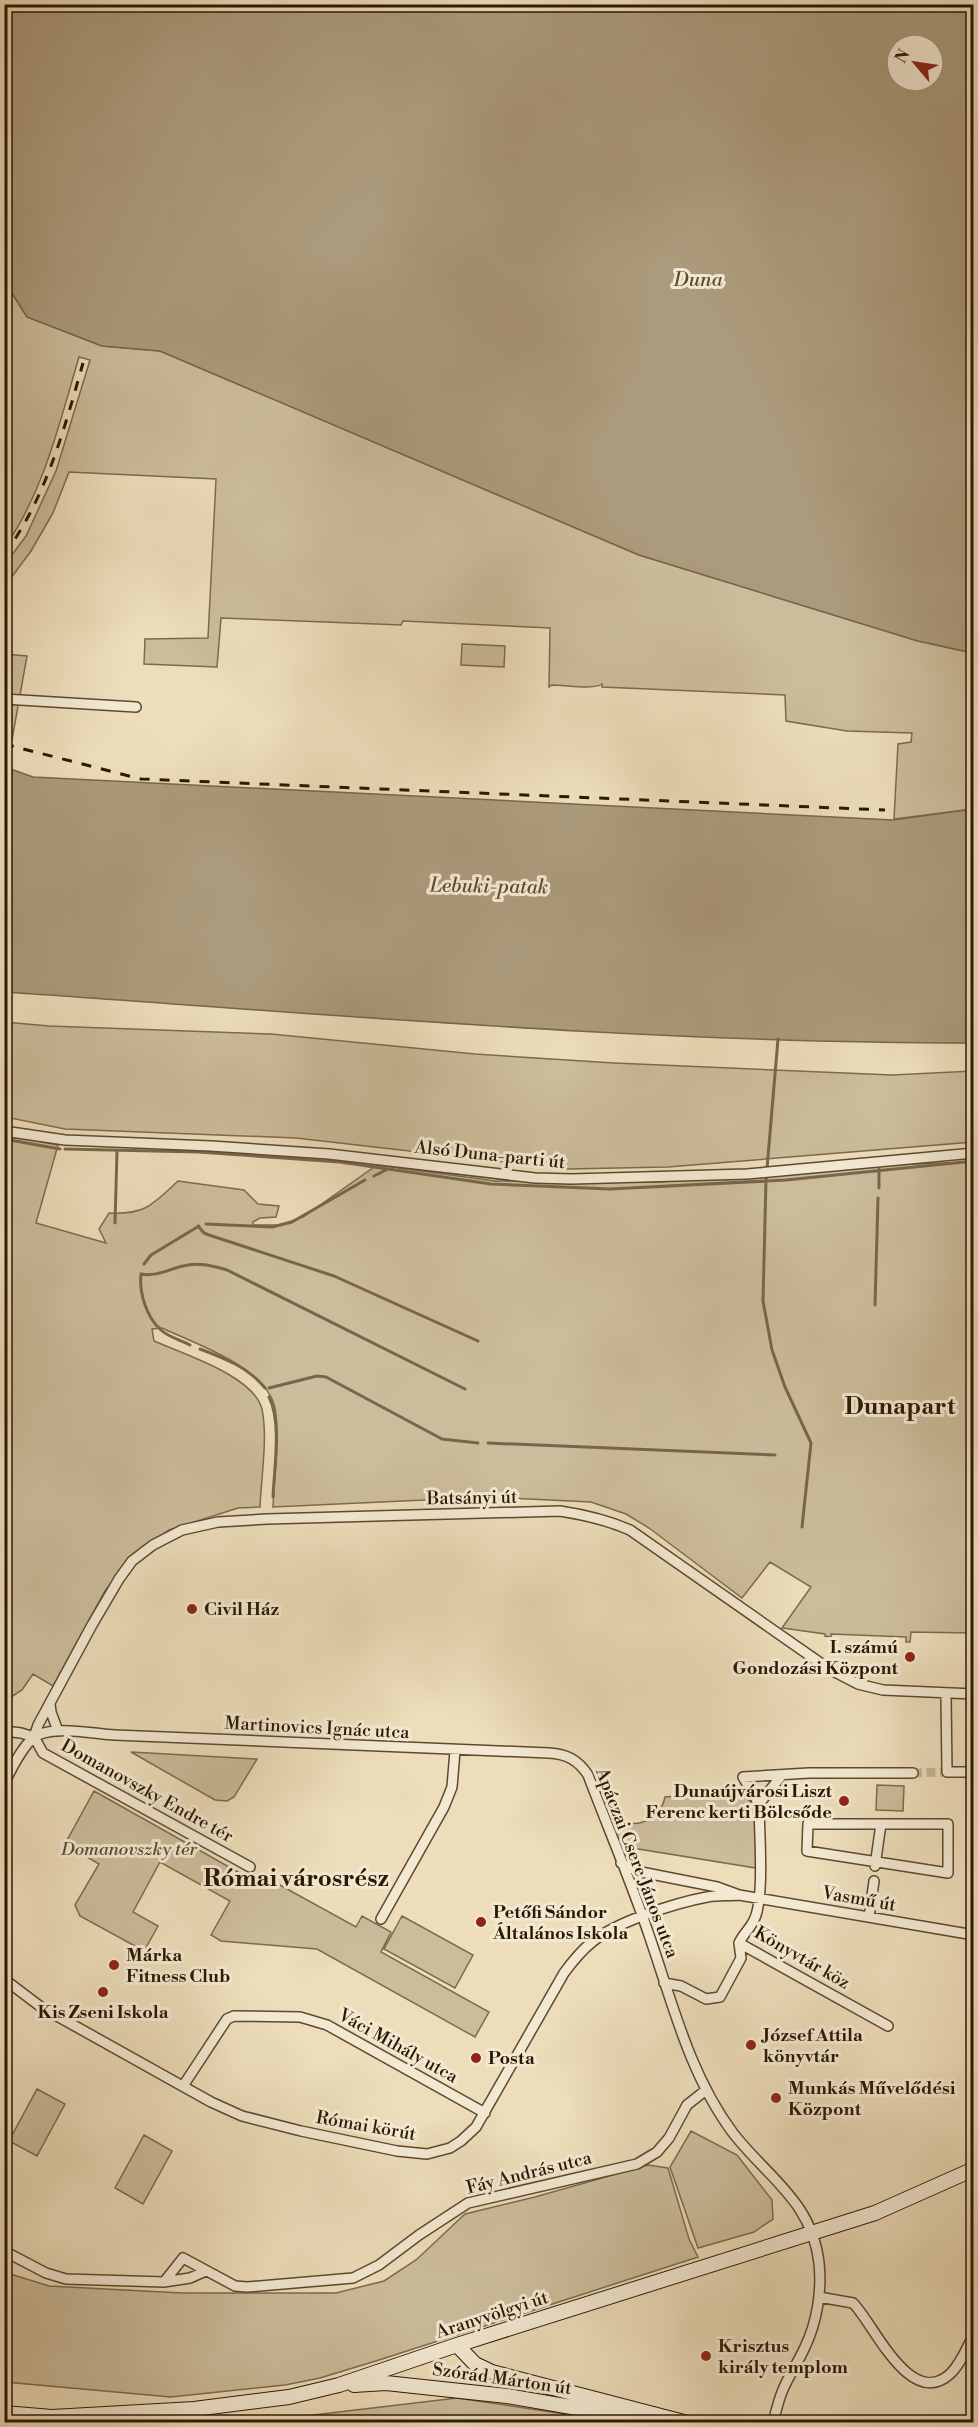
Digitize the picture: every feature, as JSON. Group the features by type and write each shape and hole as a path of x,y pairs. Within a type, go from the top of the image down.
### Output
{"street":[{"path":"4,699 136,707"},
{"name":"Alsó Duna-parti út","path":"4,1131 66,1140 329,1154 535,1178 675,1177 766,1173 974,1153"},
{"name":"Batsányi út","path":"34,1737 92,1625 132,1561 153,1545 182,1530 218,1522 267,1519 561,1511 608,1520 630,1530 829,1668 858,1684 883,1690 946,1695 974,1694"},
{"path":"946,1695 947,1772 974,1772"},
{"path":"50,1703 58,1731"},
{"name":"Martinovics Ignác utca","path":"4,1731 34,1737 58,1731 455,1751 563,1754 573,1759"},
{"path":"4,1783 34,1737"},
{"name":"Domanovszky Endre tér","path":"34,1737 43,1753 250,1867"},
{"path":"381,1919 444,1807 452,1787 455,1751"},
{"name":"Apáczai Csere János utca","path":"573,1759 588,1775 643,1917 694,2065 706,2090 732,2132 788,2191 811,2233 819,2262 819,2297 812,2331 781,2393 773,2422"},
{"path":"782,1775 759,1804 743,1777 782,1775 914,1773"},
{"name":"Könyvtár köz","path":"759,1804 759,1899 755,1920 743,1934 739,1943 888,2026"},
{"path":"808,1824 881,1824 948,1824 948,1873 875,1864 807,1851 808,1824"},
{"path":"875,1864 881,1824"},
{"name":"Vasmű út","path":"621,1863 641,1872 717,1887 759,1899 974,1935"},
{"path":"869,1917 874,1881"},
{"name":"Vasmű út","path":"643,1917 710,1896 740,1895"},
{"name":"Római körút","path":"4,1979 41,2007 242,2116 301,2131 428,2154 450,2148 469,2134 485,2113 573,1960 604,1934 643,1917"},
{"name":"Apáczai Csere János utca","path":"664,1983 681,1986 706,1999 720,1997 741,1958 739,1943"},
{"name":"Váci Mihály utca","path":"183,2086 227,2019 234,2016 300,2017 327,2025 485,2113"},
{"name":"Fáy András utca","path":"164,2282 183,2258 235,2286 247,2287 353,2278 379,2265 436,2223 468,2203 637,2164 657,2152 669,2138 687,2105 706,2090"},
{"name":"Aranyvölgyi út","path":"4,2413 52,2417 194,2409 289,2397 339,2385 457,2344 875,2213 974,2169"},
{"path":"4,2250 37,2269 66,2279 164,2282 190,2278 206,2271"},
{"path":"819,2297 853,2303 901,2369 925,2382 940,2380 951,2373 974,2334"},
{"name":"Szórád Márton út","path":"457,2344 476,2364 492,2372 684,2422"},
{"name":"Szórád Márton út","path":"339,2385 386,2383 507,2396 658,2422"}],"green space":[{"path":"5,282 27,317 102,346 160,351 639,555 918,641 973,653 973,809 894,819 898,744 911,742 912,733 847,731 786,721 785,695 602,687 602,684 593,687 552,685 549,687 550,628 403,621 401,625 221,618 217,667 144,664 145,639 208,638 216,479 69,472 53,513 31,551 5,586 5,564 26,536 56,471 90,360 79,357 41,479 19,525 5,547"},
{"path":"462,644 505,646 504,667 461,665"},
{"path":"4,654 27,656 12,740 5,737"},
{"path":"4,1022 49,1026 271,1034 475,1054 614,1063 892,1075 973,1071 973,1142 668,1167 567,1169 296,1138 65,1129 5,1117"},
{"path":"4,1135 58,1145 36,1223 106,1243 99,1229 109,1213 140,1210 155,1202 178,1181 244,1190 258,1204 279,1206 276,1217 260,1218 253,1222 253,1225 280,1225 303,1217 377,1165 495,1181 654,1182 754,1177 860,1166 973,1162 973,1633 911,1632 910,1642 906,1642 906,1637 831,1634 831,1637 825,1634 782,1628 811,1587 770,1562 742,1598 649,1528 626,1514 591,1502 490,1497 273,1507 277,1427 274,1404 267,1390 242,1367 162,1328 152,1329 154,1341 232,1376 256,1397 264,1420 260,1507 238,1508 169,1530 133,1555 105,1591 53,1686 33,1674 22,1690 5,1701"},
{"path":"131,1752 257,1759 234,1797 227,1801 215,1800"},
{"path":"877,1785 904,1786 903,1811 876,1810"},
{"name":"Domanovszky tér","path":"94,1791 263,1886 269,1879 356,1927 362,1916 391,1932 381,1952 489,2012 475,2037 317,1949 221,1941 211,1935 230,1901 160,1862 133,1912 158,1926 144,1951 80,1916 75,1905 99,1864 65,1844"},
{"path":"743,1791 755,1810 756,1868 620,1846 608,1814 610,1813 625,1823 634,1824 650,1819 657,1813 665,1797"},
{"path":"402,1916 473,1955 455,1988 384,1949"},
{"path":"37,2089 65,2104 37,2156 9,2141"},
{"path":"691,2131 737,2155 772,2200 773,2219 754,2232 698,2248 670,2167"},
{"path":"144,2135 172,2151 143,2204 115,2188"},
{"path":"648,2165 668,2168 689,2239 698,2257 379,2360 320,2378 285,2385 171,2397 5,2382 4,2272 49,2286 182,2293 336,2293 384,2281 416,2260 465,2214"},
{"path":"457,2398 565,2414 567,2422 254,2422"}],"water":[{"name":"Duna","path":"5,4 973,5 973,653 918,641 639,555 160,351 102,346 27,317 5,282"},
{"name":"Lebuki-patak","path":"5,767 33,777 893,820 973,809 973,1043 852,1042 610,1033 5,992"}],"waterway":[{"path":"778,1039 766,1180 763,1301 772,1350 785,1387 811,1443 802,1527"},
{"path":"4,1139 60,1149"},
{"path":"65,1149 198,1152 340,1162 491,1184 610,1189 786,1180 974,1161"},
{"path":"115,1223 117,1151"},
{"path":"879,1169 879,1188"},
{"path":"374,1176 386,1170"},
{"path":"206,1224 272,1227 292,1222 365,1180"},
{"path":"875,1305 878,1198"},
{"path":"198,1226 209,1235 334,1276 478,1341"},
{"path":"144,1264 151,1255 199,1226"},
{"path":"190,1345 171,1337 151,1318 142,1296 141,1274 157,1274 195,1264 227,1270 465,1389"},
{"path":"200,1349 243,1369 265,1388"},
{"path":"269,1388 317,1376 326,1377 442,1439 478,1443"},
{"path":"269,1397 273,1407 276,1432 273,1497"},
{"path":"488,1443 775,1455"}],"tunnel":[{"path":"913,1773 947,1772"}],"railway":[{"path":"4,555 19,533 52,463 83,363"},
{"path":"4,744 141,779 885,810"}],"place":[{"name":"Civil Ház","path":"192,1609"},
{"name":"I. számú Gondozási Központ","path":"910,1657"},
{"name":"Dunaújvárosi Liszt Ferenc kerti Bölcsőde","path":"844,1801"},
{"name":"Petőfi Sándor Általános Iskola","path":"481,1922"},
{"name":"Márka Fitness Club","path":"114,1965"},
{"name":"Kis Zseni Iskola","path":"103,1992"},
{"name":"József Attila könyvtár","path":"751,2045"},
{"name":"Posta","path":"476,2058"},
{"name":"Munkás Művelődési Központ","path":"776,2098"},
{"name":"Krisztus király templom","path":"706,2356"}],"district":[{"name":"Dunapart","path":"900,1407"},
{"name":"Római városrész","path":"296,1879"}]}
